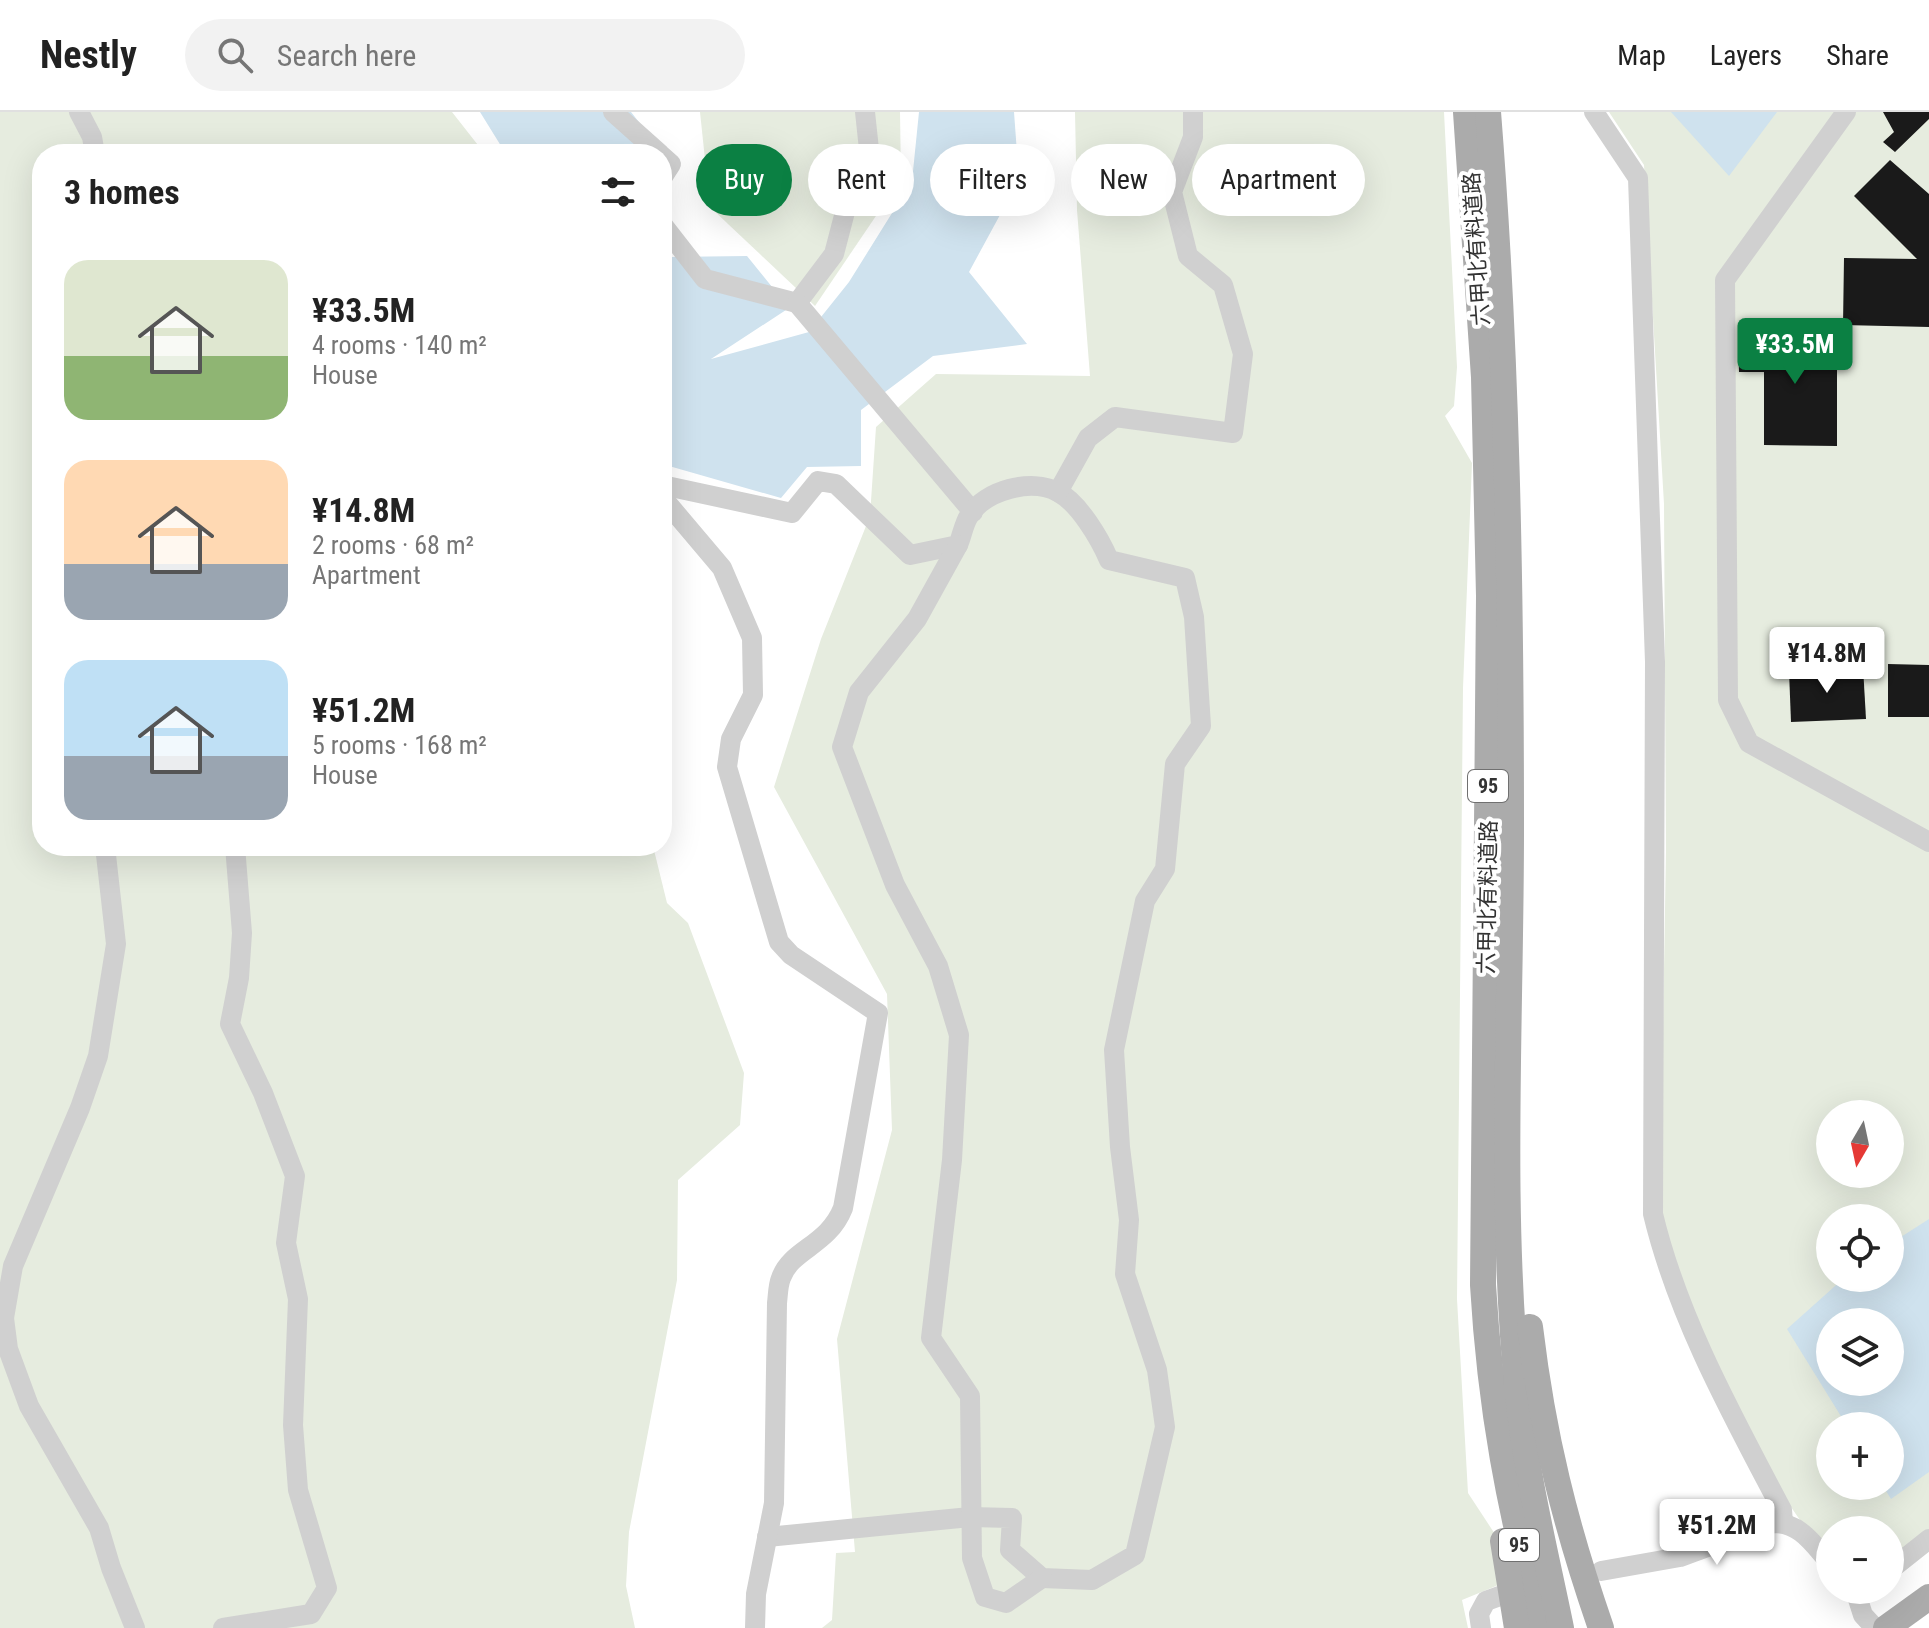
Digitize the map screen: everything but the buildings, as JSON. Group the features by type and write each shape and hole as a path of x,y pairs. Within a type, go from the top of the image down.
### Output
{"main road":[{"name":"六甲北有料道路","path":"1466,112 1484,377 1489,580 1483,1285 1489,1379 1500,1460 1556,1625"},
{"name":"六甲北有料道路","path":"1488,112 1498,242 1511,597 1508,1112 1511,1286 1518,1393 1529,1480 1556,1625"},
{"path":"1508,1112 1540,1415 1570,1536 1601,1628"},
{"path":"1500,1460 1500,1519 1517,1628"},
{"path":"1886,1628 1929,1597"},
{"path":"1907,1628 1929,1610"}],"street":[{"path":"79,112 93,144"},
{"path":"613,112 649,144"},
{"path":"797,303 834,254 846,208 871,168 865,112"},
{"path":"1058,492 1088,438 1115,417 1233,433 1243,354 1223,285 1188,256 1172,192 1193,137 1193,112"},
{"path":"1594,112 1638,178 1655,662 1653,1214 1665,1263 1726,1403 1782,1510 1783,1522"},
{"path":"1846,112 1725,280 1728,700 1749,743 1929,842"},
{"path":"672,237 705,279 797,303 973,512"},
{"path":"672,487 792,513 818,481 836,484 910,555 929,554 958,545"},
{"path":"1017,486 1058,492 1098,533 1109,560 1185,578 1194,617 1201,726 1175,764 1165,869 1145,901 1114,1050 1120,1147 1129,1220 1125,1274 1157,1370 1165,1427 1135,1555 1092,1580 1042,1578 1006,1603 985,1597 972,1558 970,1396 931,1338 952,1160 959,1035 938,966 895,885 842,747 859,692 917,619 973,512 985,500 1017,486"},
{"path":"672,509 722,568 752,638 753,695 731,739 727,767 779,942 791,955 878,1013 843,1208 835,1228 792,1261 781,1277 777,1303 774,1503 756,1594 755,1628"},
{"path":"106,856 116,944 98,1056 80,1108 13,1266 4,1318 8,1349 29,1406 99,1528 135,1628"},
{"path":"223,1628 311,1614 327,1588 298,1490 293,1425 298,1299 286,1243 295,1176 263,1093 230,1024 239,978 242,933 236,856"},
{"path":"767,1537 970,1517 1012,1518 1010,1550 1042,1578"},
{"path":"1601,1571 1680,1557 1772,1523 1783,1522 1798,1528 1816,1548"},
{"path":"1904,1559 1929,1539"},
{"path":"1481,1628 1479,1614 1486,1601 1508,1593"},
{"path":"1859,1604 1863,1615 1875,1628"}],"shaded area":[{"path":"0,112 452,112 477,144 32,144 32,856 655,856 667,903 688,923 744,1073 740,1125 678,1180 677,1280 629,1532 626,1586 635,1628 0,1628"},
{"path":"700,112 900,112 900,144 808,144 808,216 876,216 815,306 720,216 792,216 792,144 703,144"},
{"path":"1075,112 1444,112 1457,367 1454,406 1445,416 1472,463 1463,688 1457,1299 1468,1493 1510,1557 1513,1579 1462,1600 1468,1628 822,1628 832,1620 836,1553 855,1552 837,1339 892,1130 887,994 774,787 821,639 870,516 876,427 936,374 1090,376 1077,216 1176,216 1176,144 1076,144"},
{"path":"1609,112 1929,112 1929,1531 1904,1550 1904,1516 1816,1516 1816,1541 1811,1535 1779,1489 1740,1415 1691,1306 1670,1250 1660,1209 1666,851 1664,504 1644,165"}],"water":[{"path":"480,112 631,112 656,144 500,144"},
{"path":"919,112 1014,112 1016,144 930,144 930,216 999,216 969,272 1027,344 933,356 861,410 861,466 807,467 781,498 672,467 672,257 747,256 789,308 711,359 809,332 849,282 890,216 914,216 914,161"},
{"path":"1671,112 1777,112 1729,176"},
{"path":"1929,1219 1929,1472 1904,1490 1904,1412 1838,1412 1828,1396 1904,1396 1904,1308 1816,1308 1816,1376 1787,1329 1828,1292 1904,1292 1904,1235"}]}
